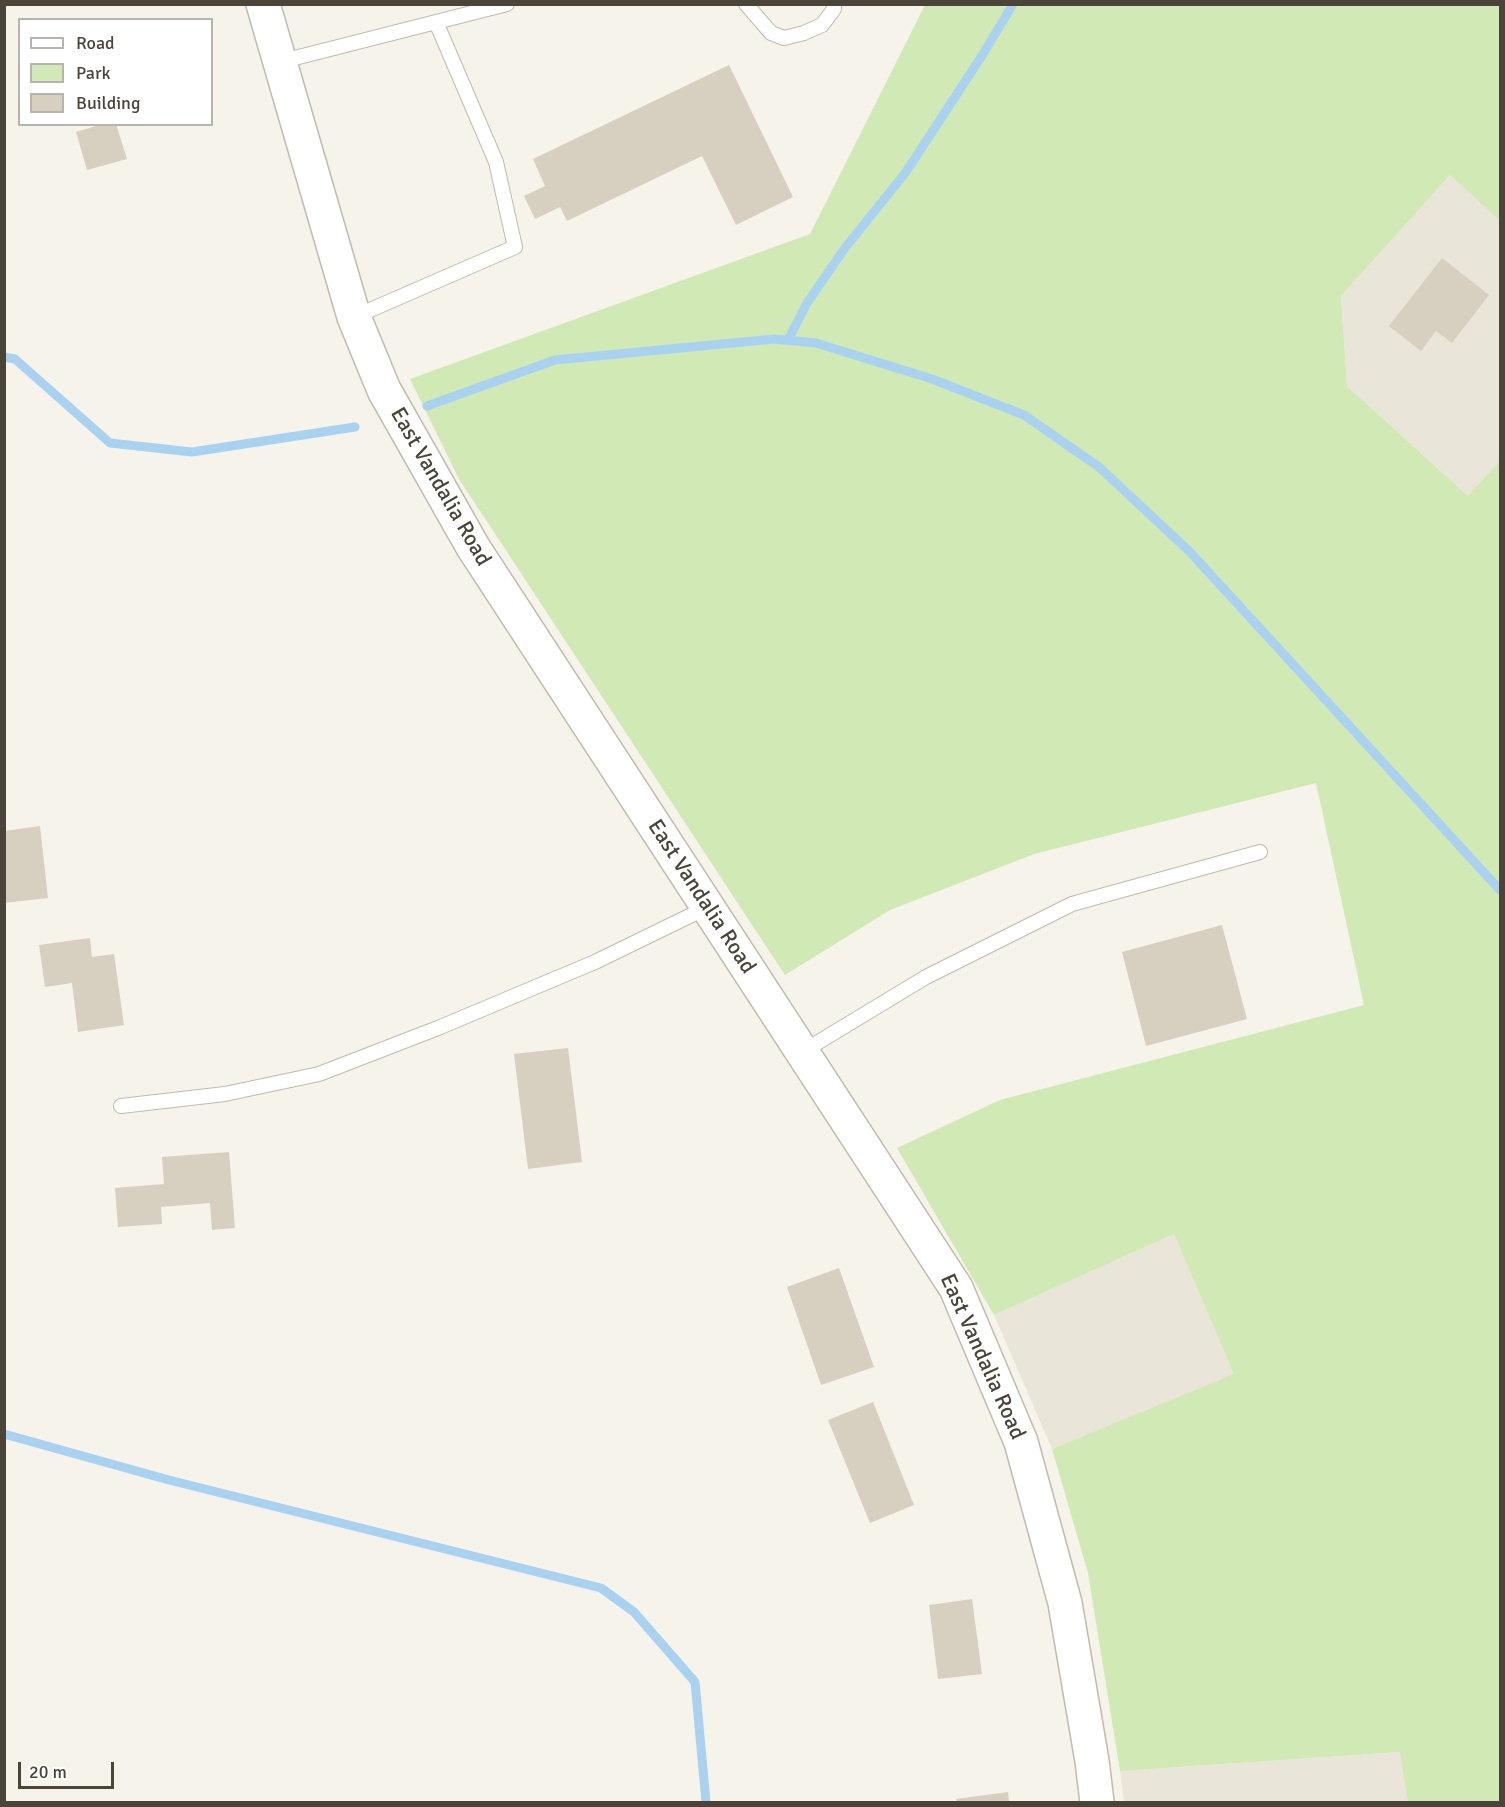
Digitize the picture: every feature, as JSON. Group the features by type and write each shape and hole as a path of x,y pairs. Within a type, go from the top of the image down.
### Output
{"street":[{"name":"East Vandalia Road","path":"263,4 354,316 384,390 473,547 956,1288 1021,1442 1065,1603 1097,1803"}],"lane":[{"path":"279,62 507,4"},
{"path":"746,4 771,33 784,38 822,26 834,9 834,4"},
{"path":"354,316 515,248 496,162 436,22"},
{"path":"802,1052 926,977 1072,904 1260,852"},
{"path":"121,1106 225,1094 319,1074 596,963 708,907"}],"shaded area":[{"path":"1450,175 1500,221 1500,461 1469,497 1347,386 1341,296"},
{"path":"1174,1234 1235,1375 1052,1449 994,1315"},
{"path":"1401,1752 1408,1802 1124,1802 1120,1771"}],"green space":[{"path":"925,5 1500,5 1500,221 1450,175 1341,296 1347,386 1468,496 1500,461 1500,1802 1408,1802 1400,1752 1120,1771 1088,1573 1052,1449 1234,1374 1174,1234 994,1315 897,1148 1000,1100 1364,1005 1316,783 1034,854 890,910 785,975 459,479 410,379 810,234"}],"building":[{"path":"729,65 793,197 736,225 702,156 567,221 560,207 535,219 524,196 545,186 533,159"},
{"path":"96,126 117,126 127,159 87,170 76,132"},
{"path":"1442,258 1489,295 1452,343 1436,331 1421,351 1389,326"},
{"path":"40,826 48,898 4,903 4,831"},
{"path":"1222,925 1247,1019 1146,1046 1122,952"},
{"path":"90,938 92,957 114,954 124,1025 78,1032 72,983 45,987 39,945"},
{"path":"568,1048 582,1162 528,1169 514,1054"},
{"path":"229,1152 235,1228 212,1230 210,1203 161,1207 162,1224 118,1227 115,1188 164,1184 162,1157"},
{"path":"839,1268 874,1367 821,1385 787,1287"},
{"path":"873,1402 914,1505 870,1523 828,1420"},
{"path":"972,1599 982,1674 938,1679 929,1605"},
{"path":"1008,1792 1009,1802 957,1802 956,1799"}],"waterway":[{"path":"788,340 807,303 845,248 906,172 1013,4"},
{"path":"427,406 555,360 774,339 816,343 932,379 1024,415 1099,467 1189,551 1500,890"},
{"path":"4,357 15,359 110,443 192,452 355,427"},
{"path":"4,1434 169,1480 601,1588 634,1612 695,1682 706,1802"}]}
